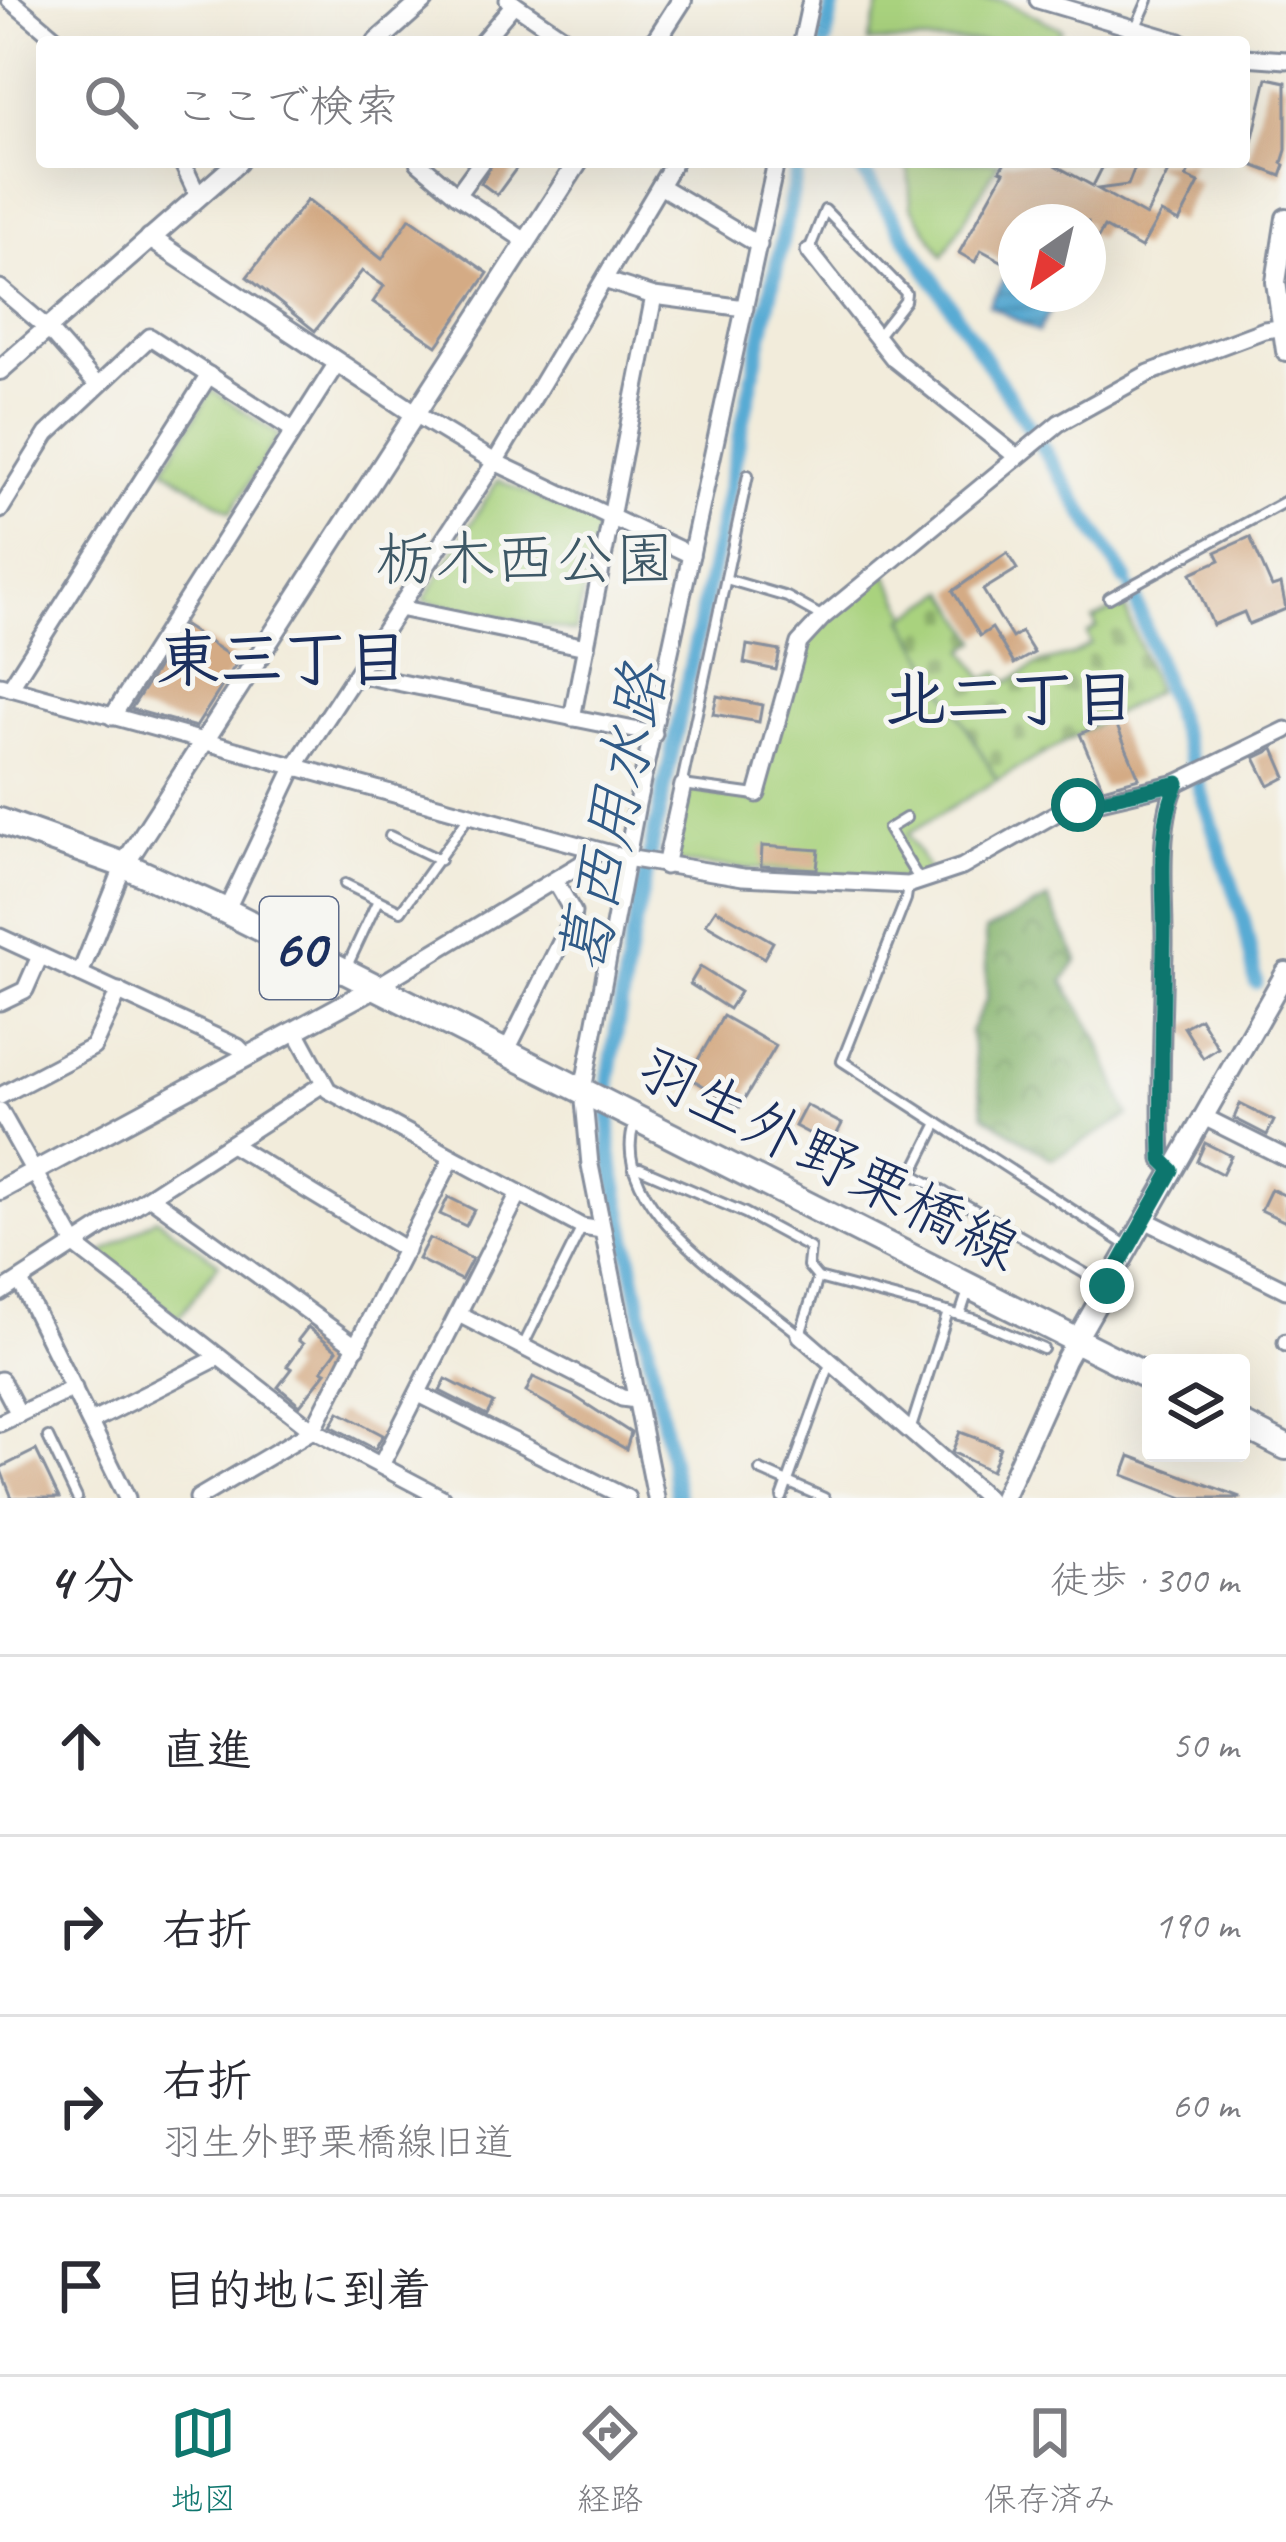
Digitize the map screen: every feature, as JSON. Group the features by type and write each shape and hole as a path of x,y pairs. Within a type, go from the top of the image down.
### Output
{"main road":[{"name":"羽生外野栗橋線","path":"0,821 124,865 226,911 1142,1373"},
{"path":"1250,1429 1286,1447"}],"street":[{"path":"10,0 53,36"},
{"path":"384,36 424,0"},
{"path":"659,36 682,0"},
{"path":"803,36 812,0"},
{"path":"1038,0 1160,36"},
{"path":"486,36 511,2 559,36"},
{"path":"1250,57 1286,60"},
{"path":"185,168 198,196"},
{"path":"0,370 231,168"},
{"path":"425,168 527,242"},
{"path":"457,195 477,168"},
{"path":"80,974 124,865 574,168"},
{"path":"226,911 293,768 495,462 670,168"},
{"path":"656,1498 602,1230 586,1092 770,168"},
{"path":"660,186 758,245"},
{"path":"1286,218 1276,260 1286,351"},
{"path":"150,238 495,462 691,555"},
{"path":"809,251 876,338 943,401 1017,457"},
{"path":"604,280 654,296 745,308"},
{"path":"0,288 47,328 97,385"},
{"path":"572,718 654,296"},
{"path":"757,794 799,643 823,617 1059,423 1149,373 1264,330 1283,328"},
{"path":"0,510 47,434 150,337 293,430"},
{"path":"112,717 337,363"},
{"path":"209,375 5,687 630,859 743,877 915,884 962,867 1062,810 1188,778 1286,730"},
{"path":"399,608 586,647"},
{"path":"357,674 654,734"},
{"path":"1172,1170 1162,1160 1166,847 1169,802 1188,778"},
{"path":"663,866 683,785"},
{"path":"0,1190 376,987 555,881 581,864 592,850"},
{"path":"506,1052 572,920 573,912 555,881"},
{"path":"0,937 238,1047 248,1057"},
{"path":"0,1002 25,990 40,956"},
{"path":"1003,1498 1076,1340 1286,972"},
{"path":"0,1096 93,1046 119,991"},
{"path":"296,1031 322,1084 582,1227 602,1230"},
{"path":"0,1293 322,1084"},
{"path":"0,1111 76,1246 313,1430 442,1498"},
{"path":"1204,1117 1286,1158"},
{"path":"231,1144 406,1250"},
{"path":"202,1497 313,1430 452,1158"},
{"path":"381,1465 519,1192"},
{"path":"152,1198 357,1347"},
{"path":"1145,1220 1286,1290"},
{"path":"20,1281 127,1498"},
{"path":"459,1314 622,1398 636,1400"},
{"path":"800,1335 987,1498"},
{"path":"91,1422 219,1357"},
{"path":"2,1380 20,1414"},
{"path":"0,1423 74,1388"},
{"path":"418,1394 627,1498"}],"lane":[{"path":"1136,29 1148,0"},
{"path":"809,251 825,210 906,293 905,302 876,338"},
{"path":"748,476 683,785 757,794"},
{"path":"1109,598 1286,501"},
{"path":"726,579 787,597 823,617"},
{"path":"345,884 401,911 469,815"},
{"path":"906,818 888,829 915,884 842,1060 1130,1247"},
{"path":"390,836 440,860"},
{"path":"345,971 379,900"},
{"path":"632,1115 633,1169 640,1189 666,1225 800,1335 818,1278"},
{"path":"938,1123 914,1171 916,1176 1107,1286"},
{"path":"633,1169 745,1213 810,1248 808,1266 818,1278 948,1312 1043,1349"},
{"path":"522,1347 582,1227"},
{"path":"960,1316 970,1286"},
{"path":"911,1428 948,1312"},
{"path":"782,1498 832,1361"},
{"path":"47,1438 77,1498"},
{"path":"760,1470 824,1498"}],"green space":[{"path":"881,0 1001,0 1062,29 1058,36 870,36"},
{"path":"995,168 943,256 911,206 908,169"},
{"path":"212,390 279,435 231,512 164,468"},
{"name":"栃木西公園","path":"498,480 598,525 575,632 423,601"},
{"path":"885,571 909,615 904,619 997,780 908,834 932,876 913,881 676,863 672,857 690,789 756,801 808,636"},
{"path":"947,591 978,641 965,650 984,679 1000,672 1008,682 1040,663 1072,655 1091,644 1087,634 1097,627 1093,620 1124,605 1156,691 997,780 920,652 905,618"},
{"path":"1048,899 1078,960 1063,981 1097,1037 1129,1116 1052,1159 984,1115 970,1031 987,998 985,931"},
{"path":"156,1218 219,1263 178,1319 98,1256"}],"water":[{"path":"998,289 998,310 989,305"},
{"path":"1002,312 1049,312 1038,332"}],"building":[{"path":"1267,78 1286,82 1286,150 1281,176 1250,164"},
{"path":"490,168 517,168 497,195 481,183"},
{"path":"1001,168 1060,168 1093,186 1102,168 1135,168 1128,185 1098,189 1146,216 1168,172 1160,168 1190,168 1186,177 1199,183 1179,222 1161,213 1141,248 1106,228 1106,204 998,204 998,259 981,250 975,262 959,253 1004,172"},
{"path":"307,200 382,259 410,218 488,273 437,346 373,302 384,286 362,271 315,331 247,277"},
{"path":"1250,537 1272,587 1281,584 1286,609 1249,624 1244,612 1213,625 1191,573 1220,560 1216,552"},
{"path":"1007,553 1017,569 983,590 1012,638 1021,632 1034,653 1014,664 992,628 980,636 953,591"},
{"path":"184,626 238,661 196,727 131,709"},
{"path":"747,645 780,651 776,670 744,663"},
{"path":"717,696 762,705 759,722 713,714"},
{"path":"1114,719 1139,778 1103,788 1080,734"},
{"path":"1274,749 1286,777 1269,786 1255,758"},
{"path":"762,846 819,850 817,869 761,866"},
{"path":"716,909 773,942 764,958 706,924"},
{"path":"700,967 740,992 729,1009 690,984"},
{"path":"723,1016 776,1046 740,1107 688,1077"},
{"path":"1200,1018 1218,1048 1203,1058 1184,1027"},
{"path":"1240,1104 1274,1121 1267,1135 1234,1118"},
{"path":"806,1105 842,1124 831,1145 795,1126"},
{"path":"1205,1143 1231,1156 1222,1174 1197,1161"},
{"path":"1271,1189 1286,1196 1286,1222 1261,1210"},
{"path":"448,1197 474,1210 466,1226 440,1214"},
{"path":"429,1238 472,1259 461,1280 418,1259"},
{"path":"308,1327 337,1350 300,1405 278,1387 292,1369 287,1366 303,1344 298,1340"},
{"path":"533,1377 574,1396 631,1433 626,1449 526,1392"},
{"path":"446,1379 493,1403 487,1415 440,1391"},
{"path":"339,1412 383,1435 375,1449 331,1426"},
{"path":"960,1432 1000,1447 991,1471 952,1452"},
{"path":"36,1450 59,1498 12,1498 0,1468"},
{"path":"1130,1456 1240,1498 1183,1498 1123,1475"}],"waterway":[{"name":"葛西用水路","path":"826,36 834,0"},
{"path":"1076,0 1088,4"},
{"path":"1097,6 1134,16"},
{"path":"1142,19 1160,24"},
{"path":"1182,31 1204,36"},
{"path":"1250,45 1286,53"},
{"name":"葛西用水路","path":"678,1498 610,1153 609,1077 630,947 798,168"},
{"path":"861,168 1035,436"},
{"path":"1040,444 1126,580"},
{"path":"1133,592 1194,770"},
{"path":"1198,783 1244,921 1256,982"}],"district":[{"name":"東三丁目","path":"283,659"},
{"name":"北二丁目","path":"1010,699"}],"route":[{"path":"1078,805 1178,783 1169,802 1166,847 1162,1103 1162,1160 1172,1170 1107,1286"}]}
